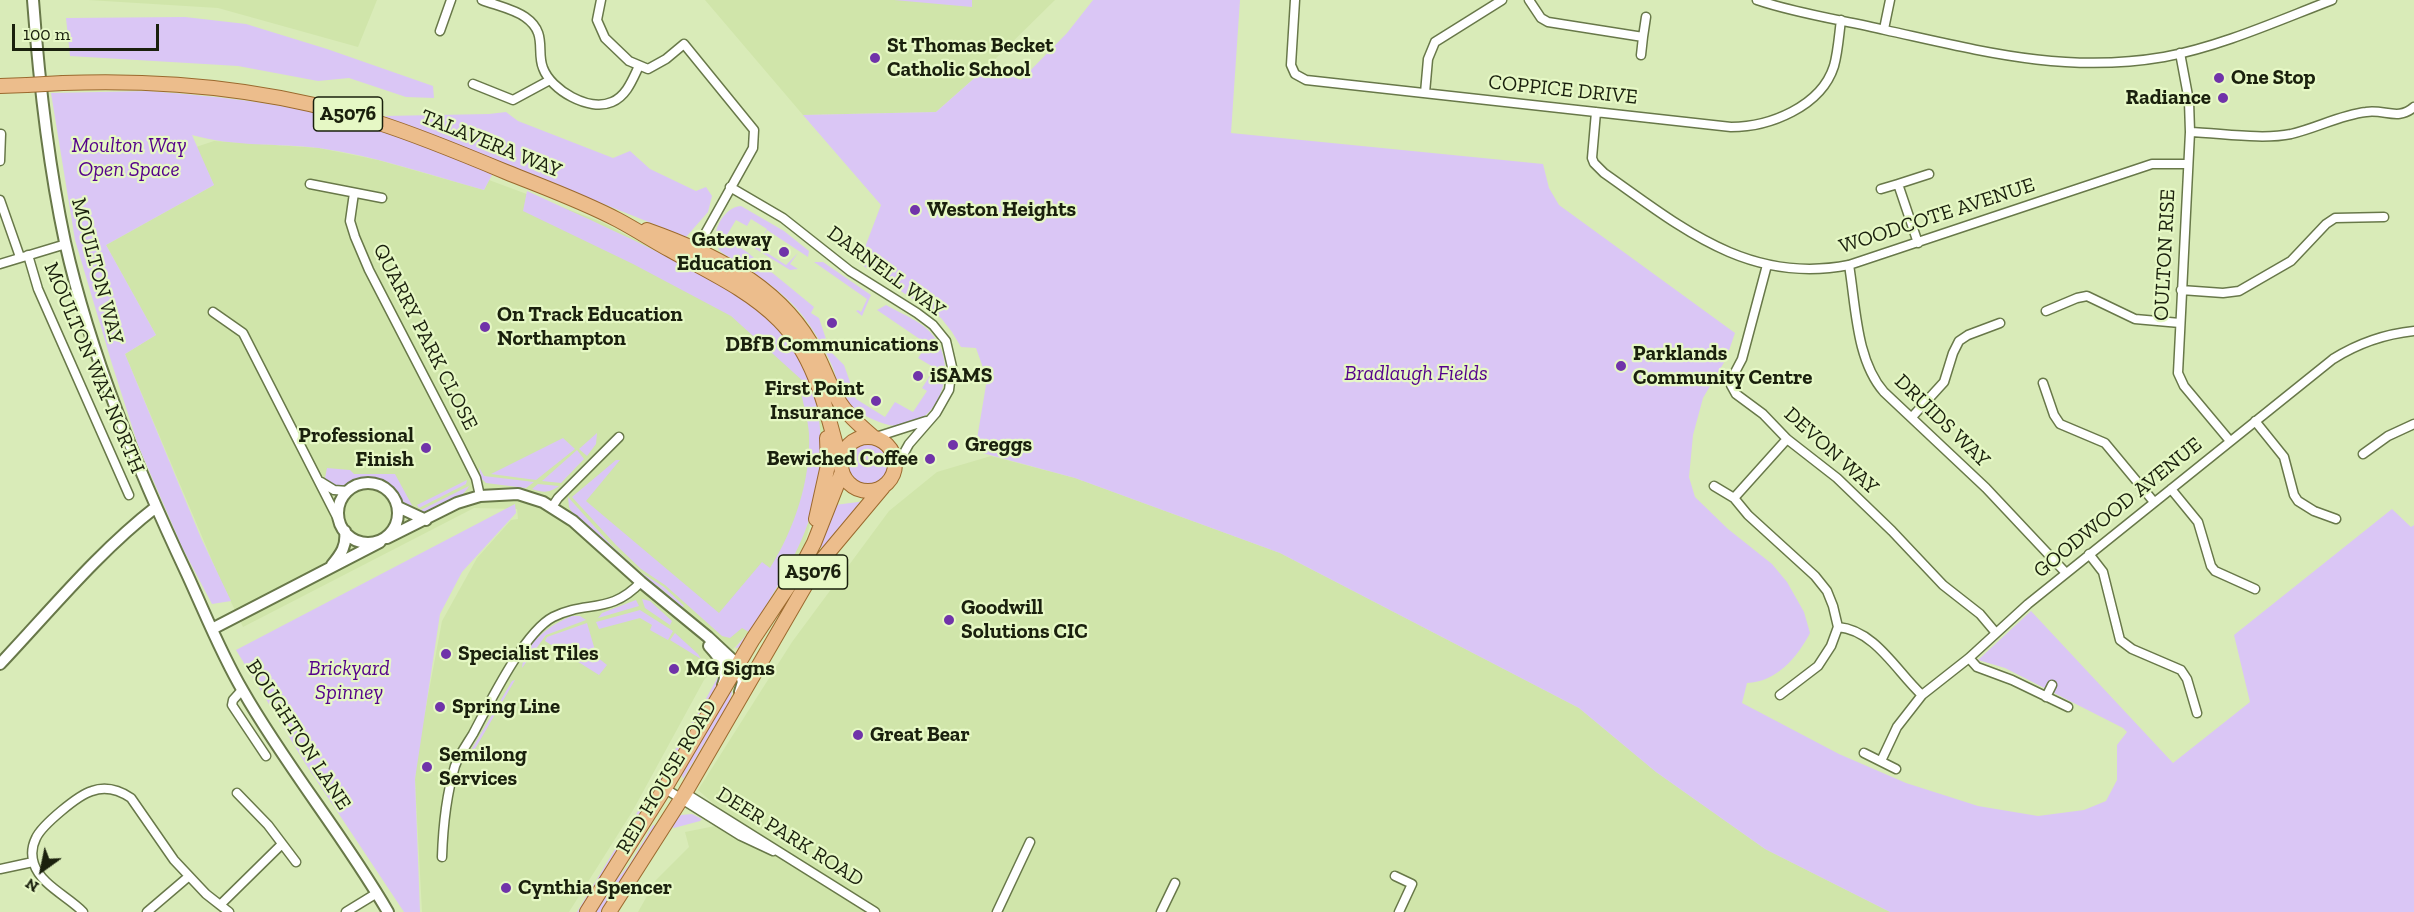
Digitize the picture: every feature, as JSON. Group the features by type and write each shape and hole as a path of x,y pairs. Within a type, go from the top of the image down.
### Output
{"main road":[{"name":"TALAVERA WAY","path":"0,86 119,82 203,88 299,102 405,132 617,219 747,294 774,316 796,341 817,380 841,468"},
{"path":"617,219 696,250 748,279 780,304 809,340 841,405 874,437 888,444 893,452 895,469 893,476 883,487 867,491 859,489 851,485 841,468"},
{"path":"802,564 817,517 828,465 824,406"},
{"path":"587,912 720,693 738,671 814,543 841,468 842,457 849,444 863,437 874,437"},
{"name":"RED HOUSE ROAD","path":"609,912 758,668 816,567 883,487"},
{"path":"601,889 624,865 659,808 681,796"}],"street":[{"name":"MOULTON WAY","path":"33,0 50,156 66,244 79,295 108,383 156,507"},
{"path":"440,31 452,0"},
{"path":"482,0 526,17 540,35 542,66 550,80 567,94 596,105 613,102 626,92 639,66"},
{"path":"601,0 597,20 605,38 629,62 648,69 666,59 684,44 754,130 753,148 696,250"},
{"name":"COPPICE DRIVE","path":"1295,0 1291,59 1293,70 1298,76 1313,81 1731,127 1772,120 1808,101 1826,83 1834,67 1840,20"},
{"path":"1425,93 1428,59 1435,42 1502,0"},
{"path":"1529,0 1541,18 1548,22 1643,37"},
{"path":"1757,0 2008,57 2059,63 2108,64 2181,53 2232,38 2332,0"},
{"path":"1884,29 1890,0"},
{"path":"1641,54 1646,17"},
{"name":"OULTON RISE","path":"2181,53 2189,101 2190,132 2178,373 2184,386 2230,441"},
{"path":"473,84 513,100 550,80"},
{"path":"2190,132 2284,135 2348,115 2378,111 2397,116 2414,108"},
{"name":"WOODCOTE AVENUE","path":"1596,112 1592,158 1598,168 1667,218 1729,254 1767,265 1807,270 1849,265 2152,164 2188,164"},
{"path":"0,161 1,134"},
{"path":"1881,189 1929,174"},
{"path":"310,184 382,198"},
{"path":"1898,184 1917,243"},
{"name":"DARNELL WAY","path":"730,188 783,218 838,262 917,313 940,332 951,355 952,378 945,400 909,444 895,469"},
{"name":"QUARRY PARK CLOSE","path":"354,193 350,221 355,237 374,280 476,478 480,496"},
{"name":"MOULTON WAY NORTH","path":"0,200 129,495"},
{"path":"2181,290 2230,293 2239,291 2284,266 2335,218 2384,217"},
{"path":"0,264 66,244"},
{"name":"DEVON WAY","path":"1767,265 1742,359 1732,378 1731,385 1736,394 1763,414 1787,439 1837,478 1943,585 1980,614 1996,633"},
{"name":"DRUIDS WAY","path":"1849,265 1863,354 1868,370 1884,392 1999,502 2066,573"},
{"path":"2046,311 2087,296 2135,319 2180,323"},
{"path":"213,312 243,333 342,527 346,540 344,549 330,567"},
{"path":"1912,417 1944,382 1953,352 1959,341 1968,335 2000,323"},
{"name":"GOODWOOD AVENUE","path":"1881,761 1897,727 1922,695 1969,658 2089,554 2345,351 2374,340 2414,331"},
{"path":"2043,383 2054,415 2060,424 2105,443 2154,502"},
{"path":"874,437 930,420"},
{"path":"2255,421 2284,457 2294,495 2298,501 2314,511 2336,519"},
{"path":"2363,454 2388,436 2414,424"},
{"path":"552,507 558,498 619,437"},
{"path":"1734,498 1787,439"},
{"path":"314,475 327,487 341,492 364,483 373,484 389,492 398,507 426,520"},
{"path":"1713,486 1734,498 1748,515 1804,565 1827,591 1838,627 1831,646 1818,666 1780,694"},
{"path":"2171,489 2198,522 2211,566 2215,571 2255,589"},
{"path":"348,491 340,502 342,527 361,542 383,540 396,524 398,507"},
{"path":"212,629 457,503 480,496 518,494 552,507 573,521 689,623 738,671 743,682 738,700"},
{"path":"0,664 96,563 156,507"},
{"name":"BOUGHTON LANE","path":"156,507 242,690 388,912"},
{"path":"2089,554 2103,572 2120,640 2132,649 2181,670 2187,679 2197,713"},
{"path":"442,857 444,812 456,764 493,697 532,635 552,618 612,603 623,598 640,582"},
{"path":"689,623 718,657 726,672 720,693"},
{"path":"1838,627 1850,628 1867,637 1922,695"},
{"path":"718,657 738,671 751,675 758,668"},
{"path":"1969,658 1977,667 2012,680 2068,707"},
{"path":"2046,697 2052,686"},
{"path":"242,690 233,700 232,705 266,756"},
{"path":"1864,753 1896,769"},
{"name":"DEER PARK ROAD","path":"664,788 681,796 741,836 777,852 875,912"},
{"path":"83,912 41,876 33,862 33,846 40,831 80,797 90,791 108,789 122,792 131,798 155,836 188,877 229,912"},
{"path":"237,793 268,825 296,862"},
{"path":"997,912 1030,842"},
{"path":"220,905 281,845"},
{"path":"0,869 33,862"},
{"path":"1395,876 1412,884 1399,912"},
{"path":"147,912 188,877"},
{"path":"1161,912 1175,883"},
{"path":"346,912 377,893"}],"shaded area":[{"path":"88,0 377,0 358,47 218,8"},
{"name":"St Thomas Becket Catholic School","path":"705,0 1055,0 987,67 936,112 803,115"},
{"path":"214,141 319,148 378,160 484,190 489,180 602,222 735,292 775,323 802,360 823,406 825,466 800,563 778,601 704,680 632,812 569,912 422,912 415,779 417,755 442,621 477,558 511,520 518,519 517,509 474,508 243,627 219,577 125,354 156,335 106,245 214,185 196,147"},
{"path":"991,456 1075,478 1280,553 1579,708 1656,772 1765,849 1890,912 638,912 656,880 689,847 685,832 715,826 723,812 698,790 792,642 889,511 937,472"}],"green space":[{"path":"894,0 972,0 972,7"},
{"name":"Bradlaugh Fields","path":"1093,0 1240,0 1231,133 1543,164 1549,188 1559,205 1735,333 1726,359 1703,398 1693,435 1689,477 1695,497 1728,529 1772,564 1787,582 1804,612 1810,633 1799,651 1784,667 1758,682 1747,683 1742,703 1839,754 1906,783 1978,806 2038,816 2084,810 2106,801 2117,780 2117,745 2127,732 2005,668 1978,660 2031,611 2173,763 2250,702 2234,635 2392,509 2411,527 2414,525 2414,912 1890,912 1765,849 1656,772 1579,708 1280,553 1075,478 975,451 987,379 976,348 961,347 941,318 859,263 881,205 803,115 936,112 987,67 1021,80 1067,33"},
{"path":"185,17 246,24 327,49 433,86 434,98 406,97 349,78 318,81 238,66 70,56 66,18"},
{"name":"Moulton Way Open Space","path":"149,91 259,102 340,118 399,136 493,173 484,190 340,151 303,146 224,141 192,135 214,185 106,245 156,335 125,354 201,538 231,601 212,604 182,547 138,445 112,364 75,240 51,93"},
{"path":"506,112 518,121 613,158 630,151 650,169 696,191 706,187 712,196 708,212 686,237 384,116"},
{"path":"527,191 654,250 748,300 775,323 792,345 804,368 819,418 820,471 815,497 802,539 743,647 735,648 749,632 742,628 730,638 722,636 665,585 641,569 572,497 616,460 620,460 586,501 719,613 762,562 770,568 793,521 804,487 809,451 807,417 800,388 804,382 731,316 633,264 523,211"},
{"path":"741,206 784,231 809,251 808,257 767,230 758,247 786,265 798,253 790,264 798,269 790,270 754,248 753,244 757,246 767,229 751,219 747,226 736,220 725,238 747,252 814,307 811,313 819,318 830,351 844,365 856,399 885,417 895,402 913,412 927,391 922,388 935,368 918,358 927,344 877,310 886,305 919,323 930,332 942,353 945,370 943,386 937,401 927,414 915,422 899,426 882,423 850,405 840,390 827,354 816,334 795,306 754,273 721,252 717,245 716,231 719,223 728,211"},
{"path":"814,262 823,262 871,295 862,316 856,311 861,312 867,299"},
{"path":"597,433 596,444 587,456 579,449"},
{"path":"563,438 575,449 536,480 491,474"},
{"path":"869,442 884,448 890,463 884,478 869,484 854,478 848,463 854,448"},
{"path":"577,450 584,459 561,483 542,481"},
{"path":"479,467 484,476 534,482 526,488 486,483 481,478"},
{"path":"327,468 350,470 354,474 395,474 414,509 388,485 376,480 367,481 348,489 330,485 325,478"},
{"path":"467,480 466,484 419,508 417,505"},
{"path":"538,484 559,486 546,492 532,489"},
{"path":"469,486 461,496 449,504 423,513 421,510"},
{"path":"568,497 611,545 640,572 664,587 684,606 682,607 659,587 639,575 573,514 569,507"},
{"path":"866,501 824,549 818,545 835,505"},
{"name":"Brickyard Spinney","path":"515,504 516,513 462,572 440,614 415,779 420,912 404,912 305,763 236,650"},
{"path":"642,599 650,601 672,621 670,625 645,608"},
{"path":"636,600 639,606 598,618 602,613"},
{"path":"640,610 673,631 668,640 650,630 652,625 640,618 599,629 596,622"},
{"path":"572,616 580,616 586,620 546,635 522,668 533,643 547,629"},
{"path":"587,623 597,657 607,665 599,675 545,641 547,637"},
{"path":"675,633 698,654 701,659 670,640"},
{"path":"720,673 718,686 700,717 697,715"},
{"path":"515,680 472,754 470,752 512,681"},
{"path":"730,690 732,692 730,701 683,779 681,772"},
{"path":"695,717 698,719 667,774 581,912 577,912"},
{"path":"692,814 702,819 674,828 670,826 681,815"},
{"path":"653,825 656,826 601,912 595,912 611,886 629,865"}],"place":[{"name":"St Thomas Becket Catholic School","path":"875,58"},
{"name":"One Stop","path":"2219,78"},
{"name":"Radiance","path":"2223,98"},
{"name":"Weston Heights","path":"915,210"},
{"name":"Gateway Education","path":"784,252"},
{"name":"DBfB Communications","path":"832,323"},
{"name":"On Track Education Northampton","path":"485,327"},
{"name":"Parklands Community Centre","path":"1621,366"},
{"name":"iSAMS","path":"918,376"},
{"name":"First Point Insurance","path":"876,401"},
{"name":"Greggs","path":"953,445"},
{"name":"Professional Finish","path":"426,448"},
{"name":"Bewiched Coffee","path":"930,459"},
{"name":"Goodwill Solutions CIC","path":"949,620"},
{"name":"Specialist Tiles","path":"446,654"},
{"name":"MG Signs","path":"674,669"},
{"name":"Spring Line","path":"440,707"},
{"name":"Great Bear","path":"858,735"},
{"name":"Semilong Services","path":"427,767"},
{"name":"Cynthia Spencer","path":"506,888"}]}
